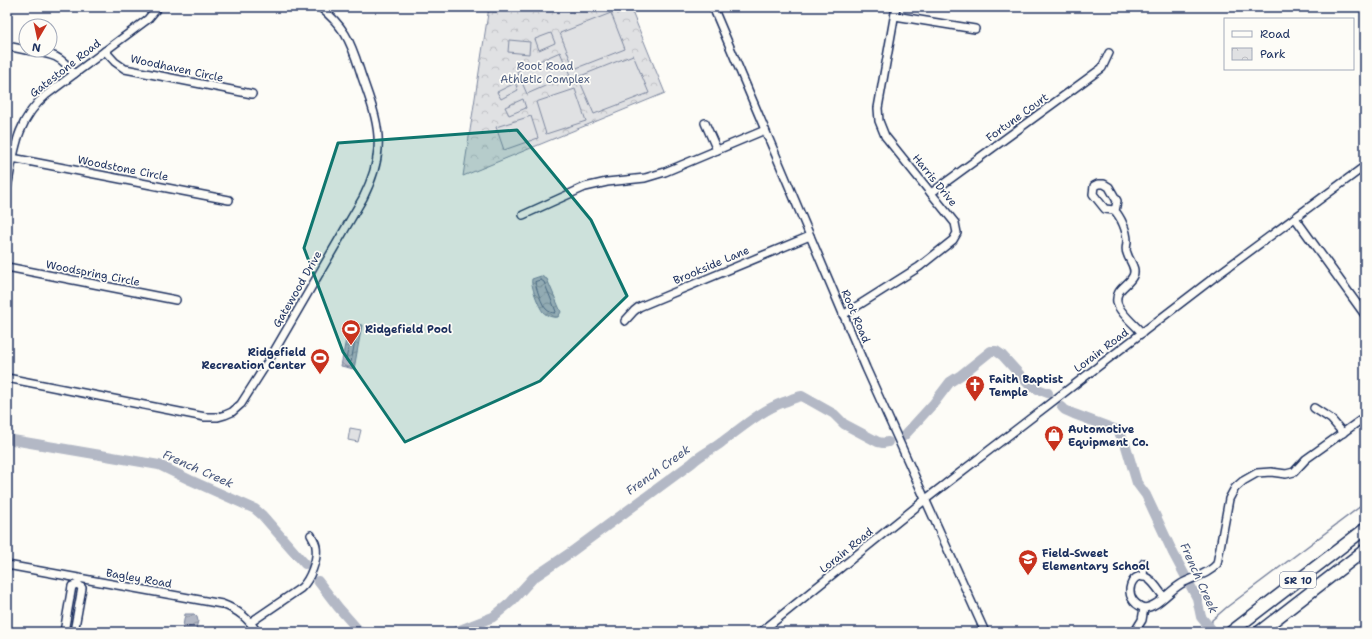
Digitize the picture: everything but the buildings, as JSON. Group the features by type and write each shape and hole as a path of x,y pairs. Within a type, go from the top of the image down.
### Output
{"highway":[{"name":"SR 10","path":"1231,632 1365,529"},
{"name":"SR 10","path":"1259,632 1365,550"}],"street":[{"name":"Gatestone Road","path":"7,188 10,157 20,129 30,111 40,100 148,19 158,7"},
{"name":"Gatewood Drive","path":"7,378 204,417 218,417 224,415 232,412 241,404 269,360 363,198 372,178 376,164 378,142 377,125 355,56 342,29 332,17 320,7"},
{"name":"Root Road","path":"713,7 843,315 985,632"},
{"name":"Harris Drive","path":"843,315 919,268 955,238 957,231 955,223 885,136 879,122 879,102 896,7"},
{"path":"895,16 975,29"},
{"path":"7,46 18,48"},
{"name":"Woodhaven Circle","path":"105,51 115,62 125,68 252,94"},
{"name":"Fortune Court","path":"931,193 1102,68 1109,53"},
{"path":"58,58 67,64 74,74"},
{"path":"705,122 717,150"},
{"path":"523,214 586,188 606,182 638,179 659,174 765,130"},
{"name":"Woodstone Circle","path":"10,157 229,200"},
{"name":"Lorain Road","path":"761,632 926,499 1142,333 1365,166"},
{"path":"1115,211 1122,222 1127,240 1126,253 1132,264 1134,272 1133,276 1119,292 1117,302 1119,308 1142,333"},
{"path":"1295,218 1365,315"},
{"name":"Brookside Lane","path":"625,321 639,307 810,236"},
{"name":"Woodspring Circle","path":"7,267 176,300"},
{"path":"1314,408 1331,419 1343,433"},
{"path":"1164,597 1150,580 1138,577 1131,582 1129,591 1130,595 1136,604 1144,608 1152,606 1164,597 1180,584 1211,570 1217,564 1229,499 1234,488 1243,481 1257,474 1271,472 1286,474 1294,472 1309,462 1343,433 1365,417"},
{"path":"251,622 301,588 308,581 312,571 317,548 311,535"},
{"path":"1142,577 1144,563"},
{"name":"Bagley Road","path":"7,565 78,581 222,604 236,610 251,622 257,632"},
{"path":"64,632 72,586 78,581 82,588 74,632"},
{"path":"1137,628 1142,620 1144,608"}],"highlighted area":[{"path":"517,130 591,220 627,296 540,381 405,442 343,352 304,248 338,143"}],"green space":[{"name":"Root Road Athletic Complex","path":"489,7 630,7 665,93 463,176"},
{"path":"611,13 625,49 574,69 560,33"},
{"path":"551,33 555,43 539,50 535,39"},
{"path":"509,40 530,42 529,54 508,52"},
{"path":"560,52 570,75 527,94 517,71"},
{"path":"633,55 649,93 594,114 578,77"},
{"path":"515,83 518,90 501,99 497,92"},
{"path":"575,89 586,121 546,134 536,102"},
{"path":"523,99 526,108 509,115 505,107"},
{"path":"531,116 538,138 504,150 496,127"},
{"path":"350,428 361,430 358,442 348,440"}],"water":[{"path":"541,276 547,279 561,312 558,317 548,316 543,312 537,301 532,286 532,279"},
{"name":"Ridgefield Pool","path":"349,323 362,325 354,369 341,366"},
{"path":"185,614 194,614 197,617 198,621 195,632 182,632"}],"waterway":[{"name":"French Creek","path":"904,436 934,403 950,382 991,351 996,351 1002,355 1030,386 1048,393"},
{"name":"French Creek","path":"455,632 493,617 511,602 533,578 570,553 699,457 759,415 775,406 802,396 834,414 844,424 878,442 888,442"},
{"name":"French Creek","path":"1062,407 1074,414 1117,430 1125,443 1137,483 1146,495 1173,553 1197,598 1201,617 1211,629"},
{"name":"French Creek","path":"7,439 159,465 255,509 305,564"},
{"name":"French Creek","path":"1211,629 1212,620 1227,607 1365,503"},
{"name":"French Creek","path":"318,581 360,632"}],"place":[{"name":"Ridgefield Pool","path":"351,346"},
{"name":"Ridgefield Recreation Center","path":"320,375"},
{"name":"Faith Baptist Temple","path":"975,402"},
{"name":"Automotive Equipment Co.","path":"1054,452"},
{"name":"Field-Sweet Elementary School","path":"1028,576"}]}
